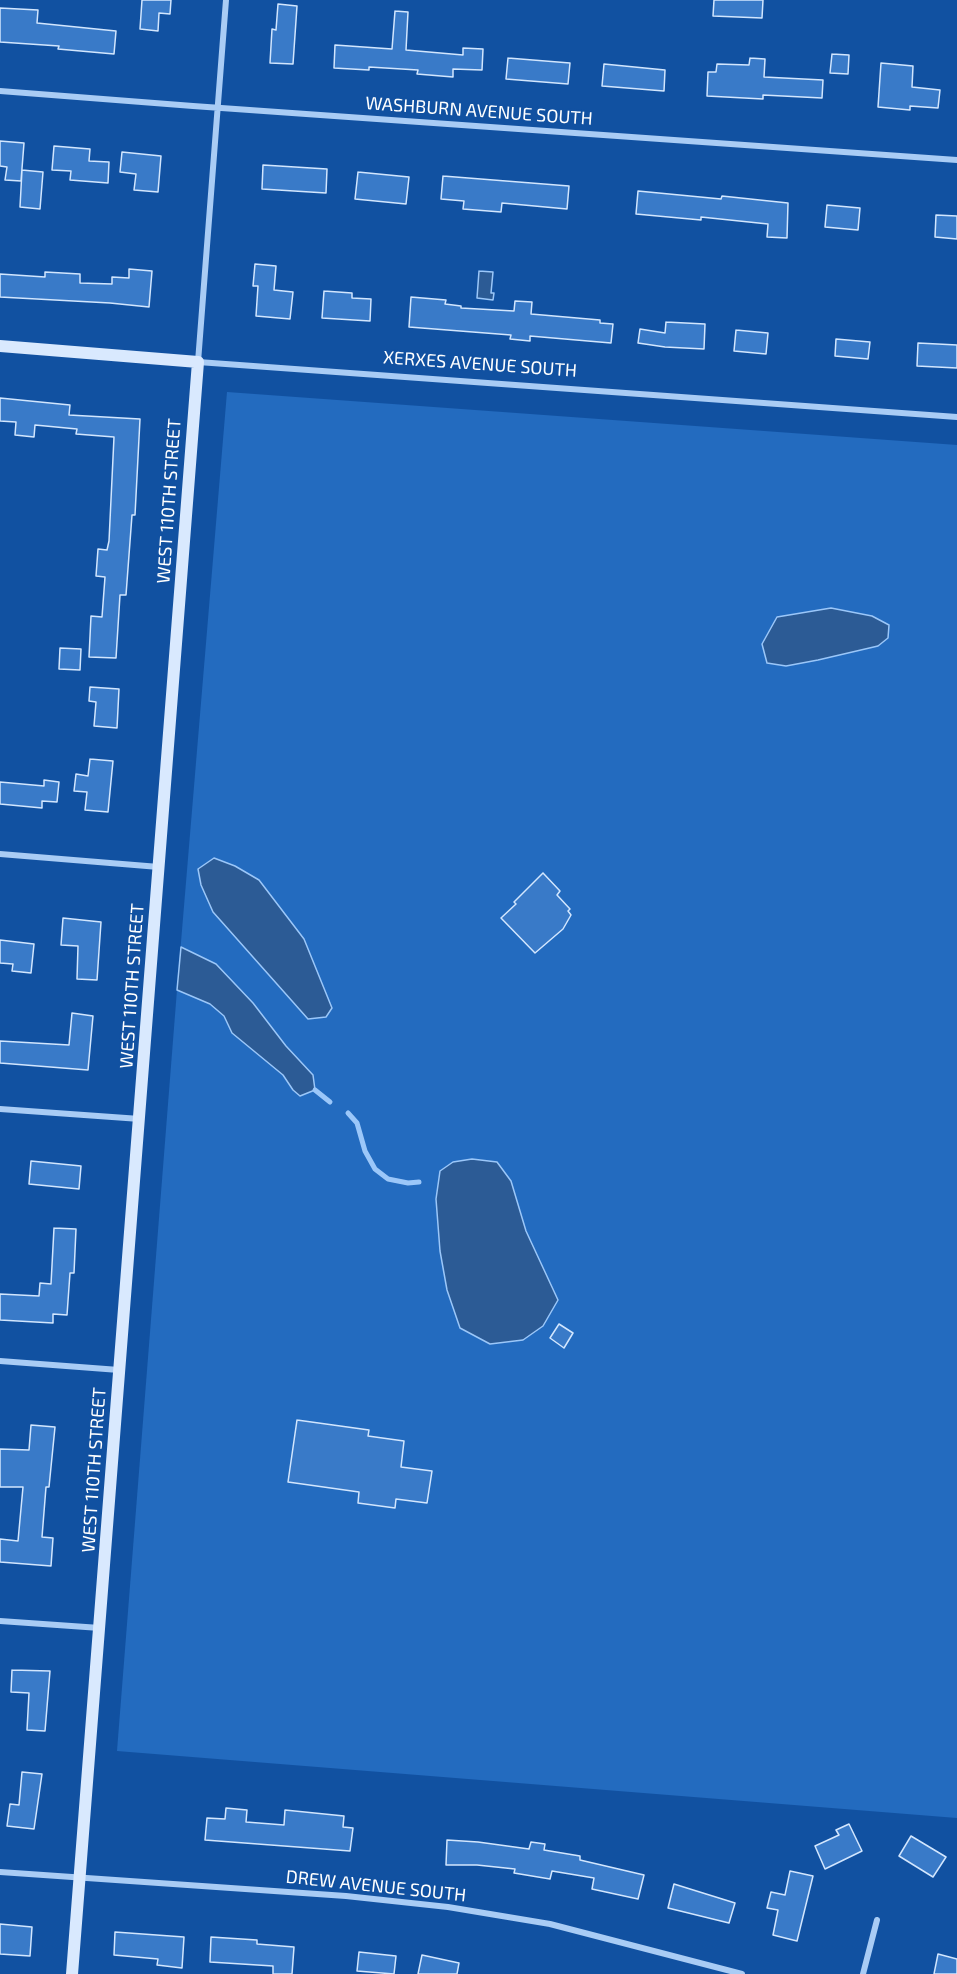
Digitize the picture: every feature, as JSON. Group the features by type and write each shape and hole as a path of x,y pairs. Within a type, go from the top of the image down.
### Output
{"street":[{"name":"WEST 110TH STREET","path":"72,1974 226,0"},
{"name":"WASHBURN AVENUE SOUTH","path":"0,91 957,160"},
{"name":"XERXES AVENUE SOUTH","path":"0,346 957,417"},
{"path":"0,854 159,867"},
{"path":"0,1109 140,1119"},
{"path":"0,1361 120,1370"},
{"path":"0,1621 100,1628"},
{"name":"DREW AVENUE SOUTH","path":"0,1872 346,1896 448,1906 550,1924 742,1974"},
{"path":"863,1974 877,1920"}],"shaded area":[{"path":"479,271 493,272 491,293 494,293 493,300 477,298"},
{"path":"227,392 957,445 957,1818 117,1751"},
{"path":"831,608 872,616 889,625 888,638 878,646 818,660 786,666 767,663 762,644 777,617"},
{"path":"214,858 235,866 259,880 304,939 332,1008 326,1017 308,1019 213,912 201,885 198,869"},
{"path":"181,947 216,964 253,1003 286,1046 313,1075 315,1090 300,1096 283,1075 232,1033 224,1016 210,1004 177,990"},
{"path":"472,1159 497,1162 511,1181 526,1231 558,1300 543,1326 523,1340 490,1344 460,1328 447,1290 440,1251 436,1199 440,1171 453,1162"}],"building":[{"path":"142,0 171,0 170,14 159,13 158,31 140,29"},
{"path":"714,0 763,0 762,18 713,16"},
{"path":"278,4 297,6 293,64 270,63 272,29 276,30"},
{"path":"0,8 38,10 37,23 116,31 114,54 58,49 59,46 0,42"},
{"path":"395,11 408,12 406,50 463,55 463,48 483,49 482,70 453,69 453,77 417,74 418,70 369,67 369,70 334,68 335,45 392,49"},
{"path":"832,54 849,55 848,74 830,73"},
{"path":"508,58 570,63 568,84 506,79"},
{"path":"750,58 765,59 764,77 823,80 822,98 763,95 763,99 707,96 708,72 716,72 717,64 749,65"},
{"path":"881,63 913,66 912,87 940,90 938,108 910,106 910,110 878,107"},
{"path":"604,64 665,70 664,91 602,86"},
{"path":"0,141 24,143 21,181 5,180 7,167 0,166"},
{"path":"54,146 90,149 89,161 109,162 108,183 70,180 71,171 52,170"},
{"path":"122,152 161,156 158,192 134,190 136,174 120,172"},
{"path":"263,165 327,169 326,193 262,189"},
{"path":"22,170 43,172 40,209 20,207"},
{"path":"358,172 409,177 406,204 355,199"},
{"path":"443,176 569,186 567,209 502,203 501,212 463,209 464,201 441,199"},
{"path":"638,191 788,203 787,238 767,237 768,224 701,217 701,220 636,214"},
{"path":"827,205 860,208 858,230 825,227"},
{"path":"936,215 957,216 957,239 935,237"},
{"path":"255,264 276,266 274,290 293,292 290,319 256,316 258,286 253,286"},
{"path":"129,269 152,271 149,307 0,297 0,274 45,277 45,272 80,274 80,283 112,284 112,277 129,278"},
{"path":"324,291 352,293 352,298 371,299 370,321 322,318"},
{"path":"411,297 446,300 445,304 461,306 461,308 514,311 515,301 532,302 531,314 600,320 600,323 613,324 611,343 530,336 530,341 510,339 511,335 409,327"},
{"path":"666,322 705,324 704,349 638,343 640,329 665,333"},
{"path":"736,330 768,333 766,354 734,351"},
{"path":"836,339 870,342 868,359 835,356"},
{"path":"918,343 957,345 957,368 917,366"},
{"path":"0,398 70,405 69,415 140,419 135,515 132,515 126,595 120,595 116,658 89,657 91,616 102,617 105,577 96,576 98,549 107,550 109,541 114,437 76,434 77,429 35,425 34,437 15,435 16,422 0,421"},
{"path":"60,648 81,649 80,670 59,669"},
{"path":"90,687 119,689 117,728 94,726 96,702 89,701"},
{"path":"90,759 113,761 108,812 85,810 87,792 74,791 76,774 88,776"},
{"path":"44,780 59,782 57,802 42,801 42,808 0,804 0,782 44,786"},
{"path":"543,873 560,891 557,895 570,909 568,911 571,915 563,929 535,953 501,918"},
{"path":"63,918 101,922 97,980 77,979 78,946 61,945"},
{"path":"0,940 34,944 31,973 12,971 13,964 0,963"},
{"path":"72,1013 93,1016 88,1070 0,1063 0,1041 69,1045"},
{"path":"31,1161 81,1166 79,1189 29,1184"},
{"path":"54,1228 76,1229 74,1273 70,1273 67,1315 53,1314 53,1323 0,1320 0,1294 39,1296 40,1283 51,1284"},
{"path":"559,1324 573,1333 564,1348 550,1338"},
{"path":"297,1420 369,1430 368,1436 404,1441 401,1467 432,1471 427,1503 396,1499 395,1508 358,1503 359,1492 288,1482"},
{"path":"31,1425 55,1427 49,1487 46,1487 42,1537 53,1538 51,1566 0,1562 0,1539 18,1541 23,1487 0,1487 0,1449 29,1450"},
{"path":"12,1670 50,1671 45,1731 27,1730 29,1693 11,1692"},
{"path":"22,1772 42,1774 34,1829 7,1826 10,1804 19,1805"},
{"path":"226,1808 247,1810 246,1822 284,1825 285,1810 344,1816 343,1827 353,1828 350,1851 205,1840 207,1818 225,1819"},
{"path":"849,1824 862,1851 825,1869 815,1846 839,1835 836,1830"},
{"path":"911,1836 946,1857 933,1877 899,1856"},
{"path":"447,1840 529,1849 531,1842 545,1844 544,1850 580,1856 580,1860 644,1875 638,1899 592,1889 594,1878 552,1871 550,1879 514,1873 515,1869 446,1865"},
{"path":"790,1871 813,1876 797,1941 773,1935 778,1910 767,1908 771,1892 785,1895"},
{"path":"674,1884 735,1903 729,1923 668,1908"},
{"path":"0,1924 32,1927 30,1956 0,1954"},
{"path":"115,1932 184,1937 182,1968 157,1965 158,1959 114,1955"},
{"path":"211,1937 257,1940 257,1944 294,1947 292,1974 273,1974 273,1966 210,1962"},
{"path":"359,1952 396,1956 394,1974 357,1971"},
{"path":"938,1954 957,1959 957,1974 934,1974"},
{"path":"422,1955 459,1963 457,1974 418,1974"}],"waterway":[{"path":"315,1090 330,1102"},
{"path":"348,1113 357,1123 365,1151 375,1169 388,1179 408,1183 419,1182"}]}
